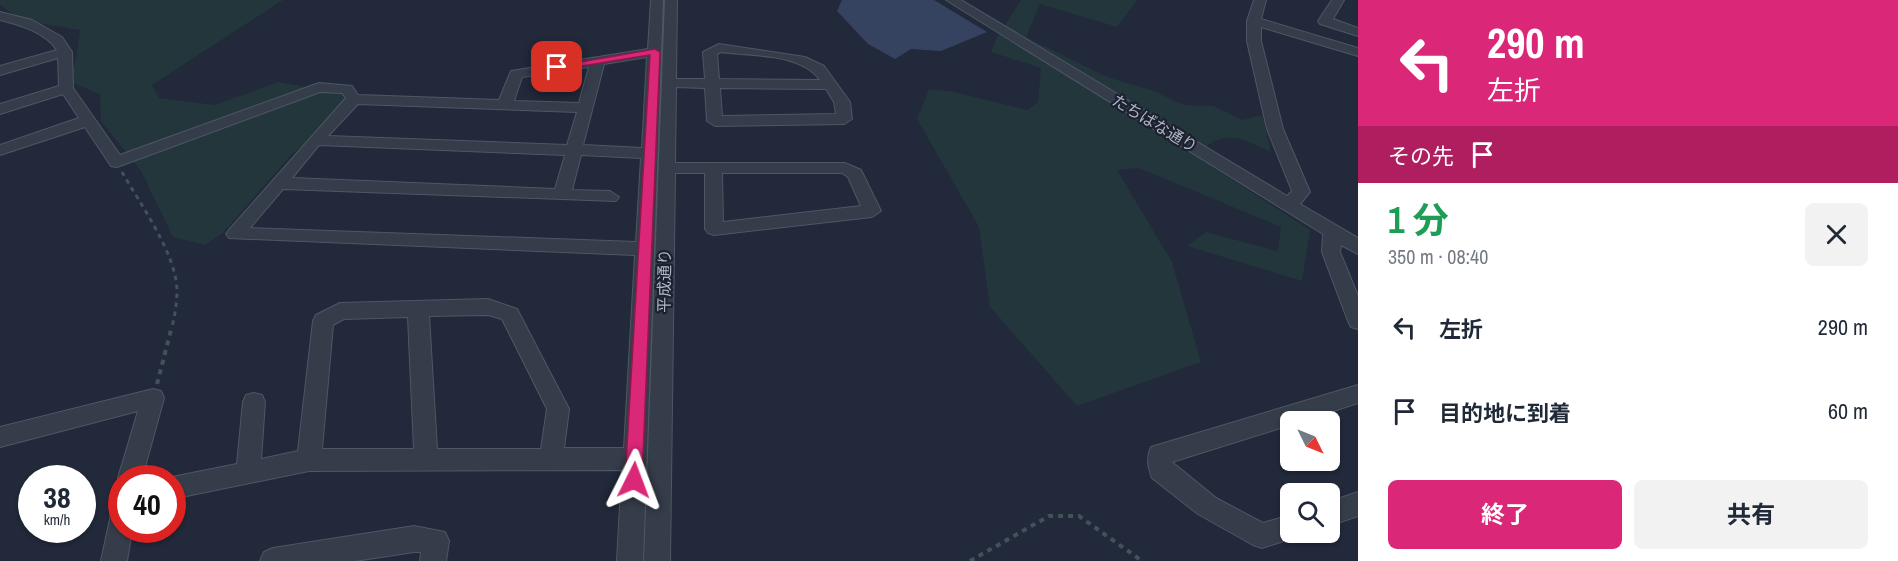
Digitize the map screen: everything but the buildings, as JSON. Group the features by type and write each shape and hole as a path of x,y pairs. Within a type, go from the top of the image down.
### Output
{"street":[{"name":"平成通り","path":"630,561 657,0"},
{"name":"平成通り","path":"657,561 671,0"},
{"name":"たちばな通り","path":"952,0 1358,247"},
{"path":"1260,0 1254,21 1254,41 1275,129 1301,192 1289,205"},
{"path":"1338,0 1325,21 1358,32"},
{"path":"0,16 27,23 57,40 65,52 66,88 117,162 319,87 347,89 354,99"},
{"path":"1254,21 1358,52"},
{"path":"719,48 800,60 819,69 842,102 844,119 715,121 713,84 710,52 719,48"},
{"path":"0,71 65,52"},
{"path":"506,105 516,74 655,52"},
{"path":"562,195 598,61"},
{"path":"669,83 829,85"},
{"path":"0,109 66,88"},
{"path":"585,108 354,99 315,140 235,234 645,249"},
{"path":"0,150 90,120"},
{"path":"315,140 650,153"},
{"path":"667,168 714,168 845,168 855,174 872,211 714,229 714,168"},
{"path":"278,183 610,197"},
{"path":"1332,231 1331,252 1358,321"},
{"path":"309,460 323,321 340,311 488,308 510,314 558,409 551,459"},
{"path":"418,309 426,460"},
{"path":"1280,530 1262,536 1207,506 1161,470 1159,455 1358,394"},
{"path":"0,437 153,398"},
{"path":"133,465 153,398"},
{"path":"248,473 254,402"},
{"path":"186,485 309,460 635,459"},
{"path":"1340,510 1358,504"},
{"path":"273,561 414,539 436,541 433,561"},
{"path":"114,561 117,543"}],"path":[{"path":"117,162 169,260 178,287 172,325 153,398"},
{"path":"969,561 1049,516 1079,516 1142,561"}],"green space":[{"path":"0,0 283,0 152,85 159,98 215,105 278,82 350,95 329,124 292,154 224,232 205,245 173,237 141,171 101,121 100,94 63,79 75,64 80,30 21,20 0,5"},
{"path":"1021,0 1137,0 1117,27 1040,4 1026,37 1107,77 1154,91 1184,105 1213,106 1242,120 1262,115 1271,152 1240,139 1223,138 1194,155 1310,230 1302,281 1187,246 1206,232 1278,251 1281,227 1139,168 1117,170 1172,262 1201,362 1077,406 990,307 979,227 917,119 929,89 954,92 1027,110 1038,102 1041,68 991,52 996,39"}],"water":[{"path":"842,0 934,0 987,32 941,51 911,49 895,59 868,44 837,11"}],"route":[{"path":"557,67 655,52 634,480"}]}
